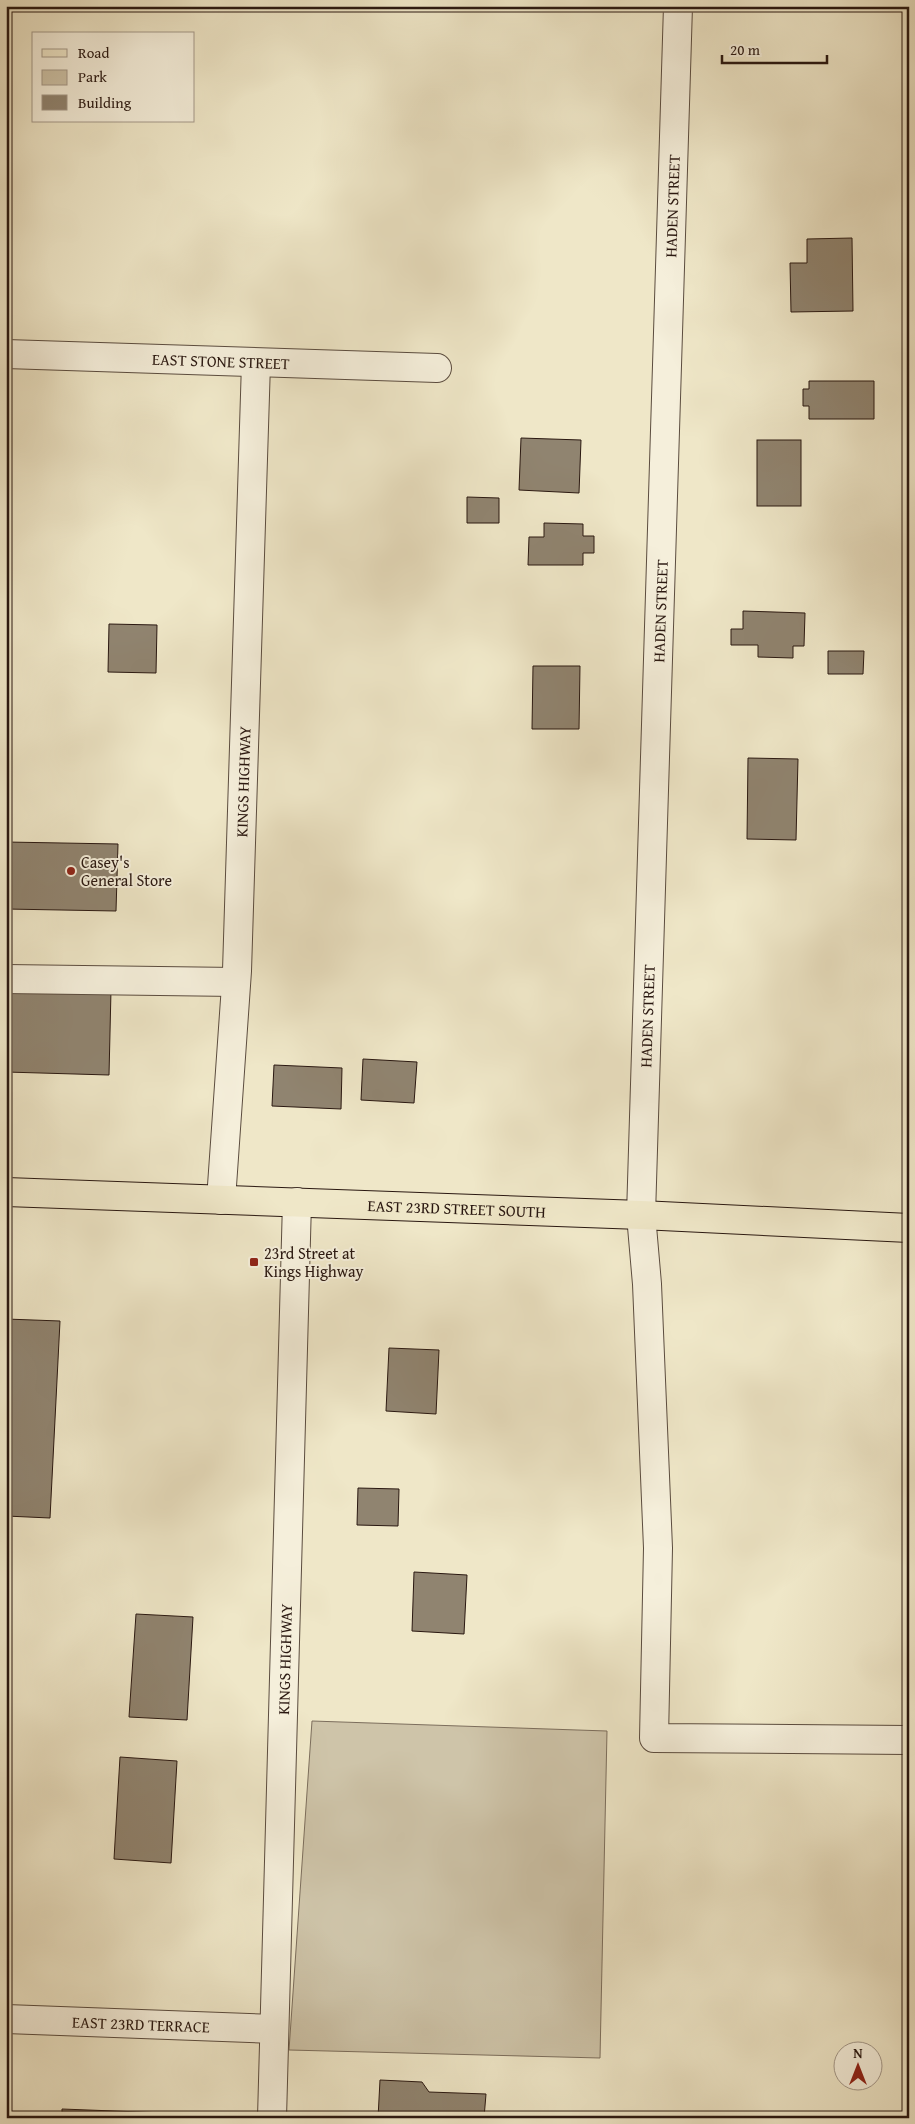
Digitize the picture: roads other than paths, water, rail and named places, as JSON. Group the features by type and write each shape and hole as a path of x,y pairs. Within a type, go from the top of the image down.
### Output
{"main road":[{"name":"EAST 23RD STREET SOUTH","path":"6,1192 297,1202 909,1228"}],"street":[{"name":"HADEN STREET","path":"678,6 641,1216 647,1284 658,1548 654,1738 909,1740"},
{"name":"EAST STONE STREET","path":"6,354 436,368"},
{"name":"KINGS HIGHWAY","path":"221,1200 236,982 256,362"},
{"path":"6,979 236,982"},
{"name":"KINGS HIGHWAY","path":"272,2118 297,1202"},
{"name":"EAST 23RD TERRACE","path":"6,2018 274,2029"}],"place":[{"name":"Casey's General Store","path":"71,871"},
{"name":"23rd Street at Kings Highway","path":"254,1262"}]}
